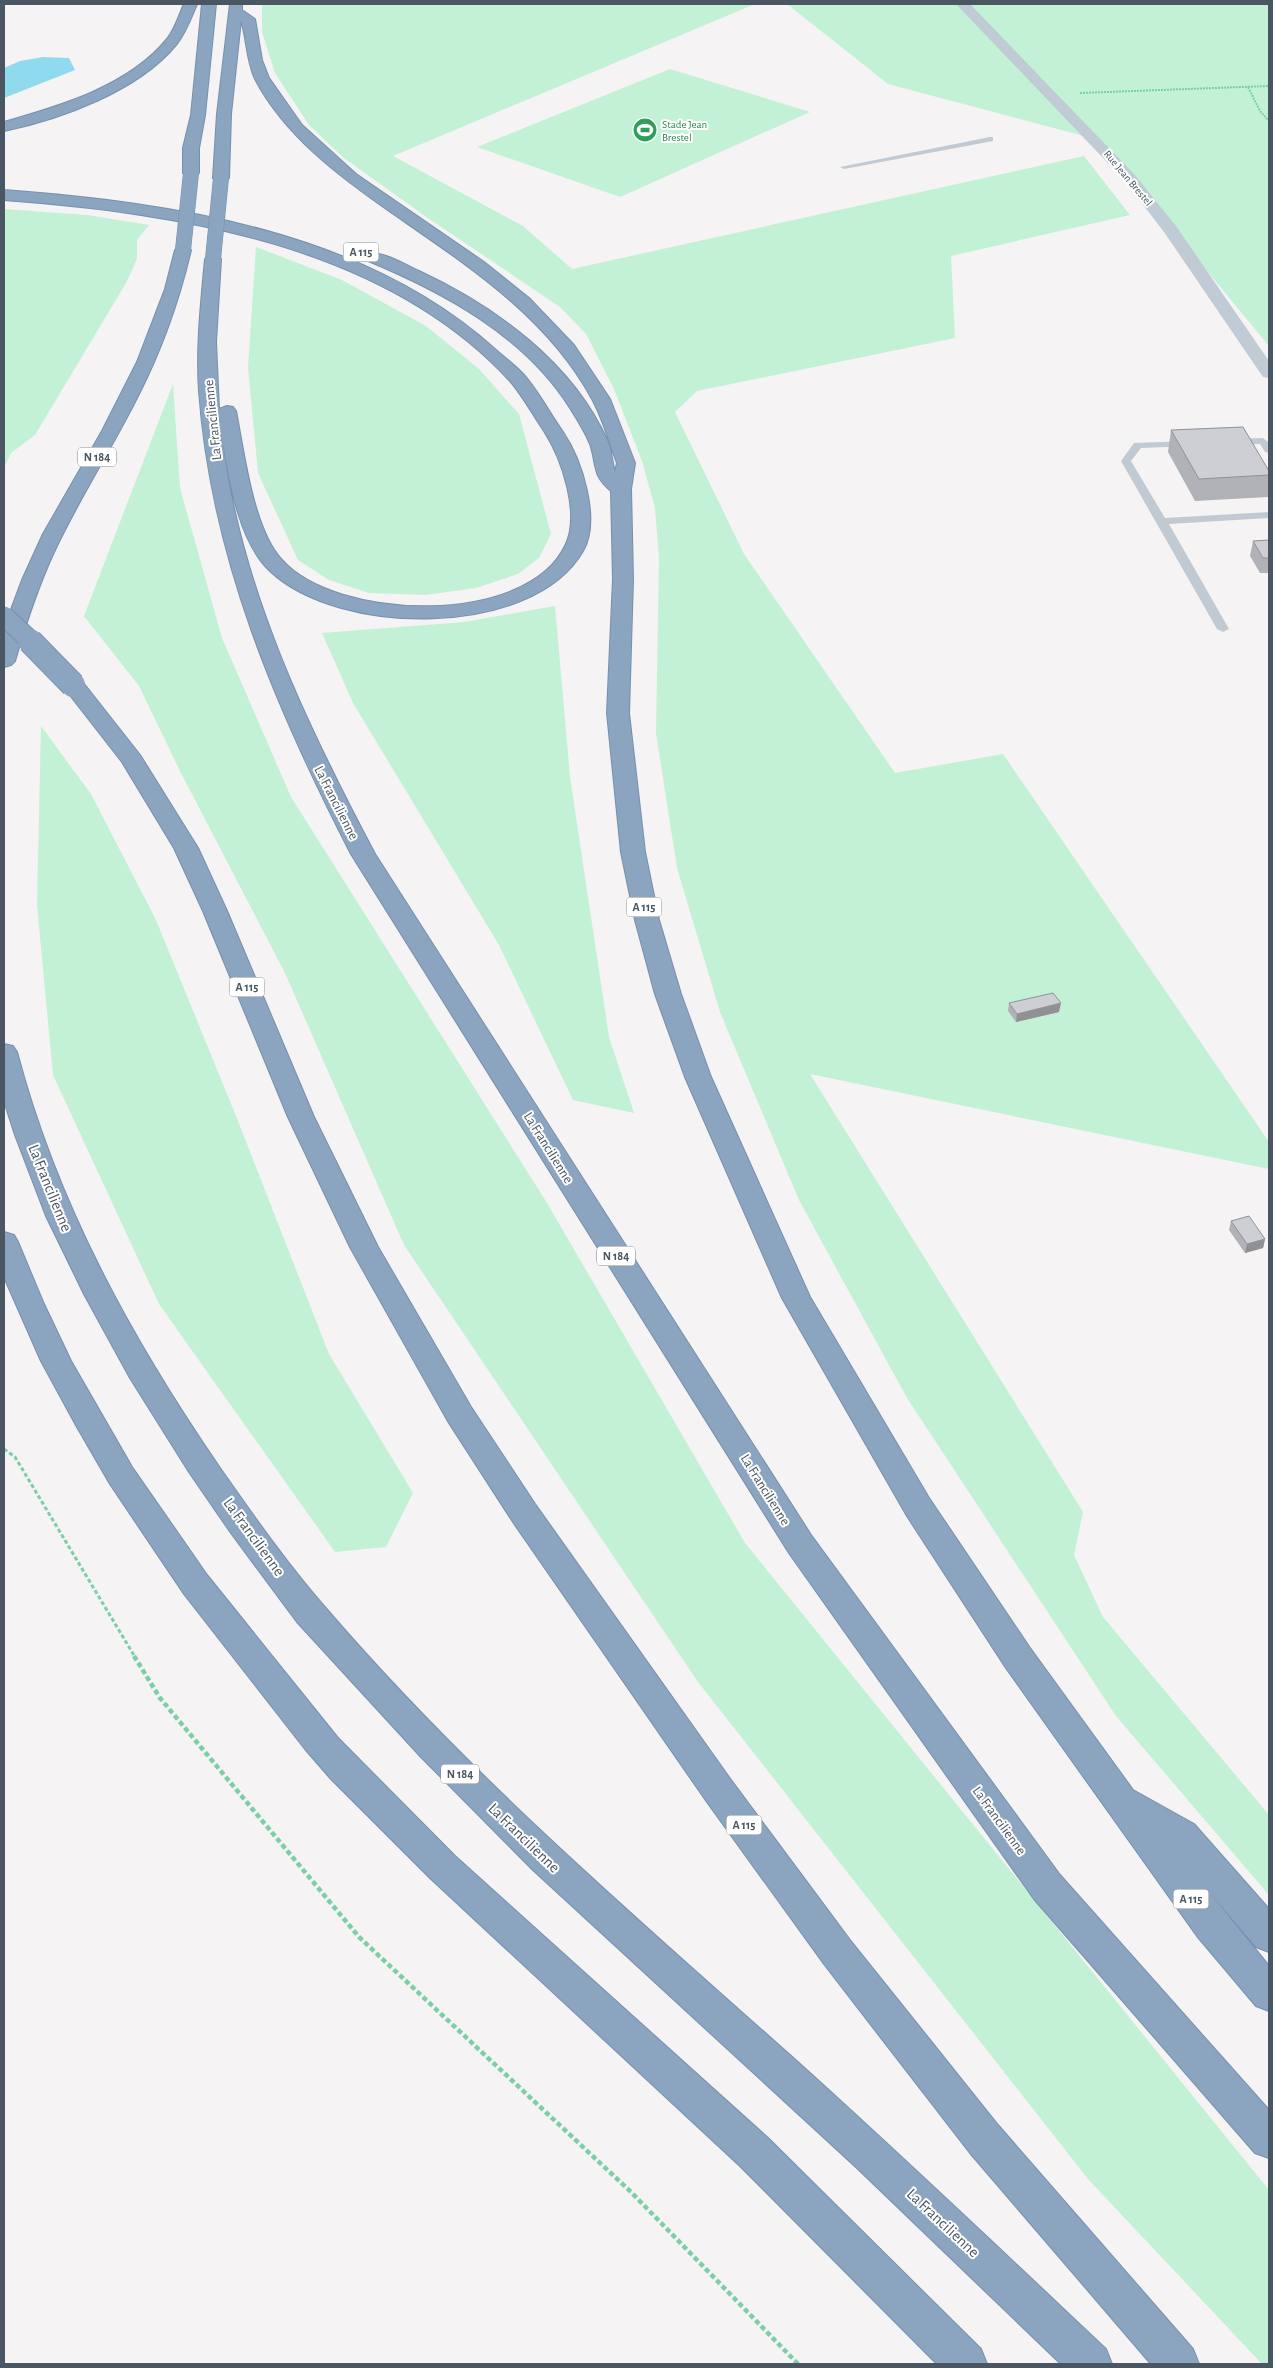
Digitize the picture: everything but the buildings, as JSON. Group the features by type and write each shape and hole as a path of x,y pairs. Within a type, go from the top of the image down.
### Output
{"highway":[{"path":"4,127 90,97 140,70 171,43 184,20 190,4"},
{"name":"N 184","path":"4,661 23,600 52,536 121,415 148,360 177,280 183,250 191,172 191,148 198,115 209,4"},
{"path":"236,7 248,19 255,60 271,93 297,128 313,145 351,177 500,281 568,349 601,399 613,425 626,463 621,489"},
{"name":"La Francilienne","path":"236,7 224,114 207,328 208,390 222,492 238,559 273,664 322,777 363,854 800,1544 1047,1887 1269,2139"},
{"name":"A 115","path":"4,183 73,188 164,200 259,220 336,243"},
{"path":"4,195 60,199 154,211 269,238 326,256 374,277 422,302 458,325 497,355 514,372 543,411 569,459 576,485 580,530 574,550 560,569 532,589 514,596 476,606 424,613 380,612 360,608 332,601 292,581 270,558 252,522 238,465 222,378 214,321 212,267"},
{"name":"A 115","path":"360,252 441,289 481,312 525,346 574,400 599,444 608,477 621,489 623,578 618,713 624,786 633,852 647,920 668,994 698,1077 801,1306 918,1506 1018,1658 1210,1924 1269,1994"},
{"path":"4,609 20,577 84,480"},
{"name":"A 115","path":"4,616 50,660 132,760 186,848 215,911 300,1117 364,1247 460,1415 524,1513 719,1791 837,1952 984,2139 1178,2364"},
{"name":"La Francilienne","path":"4,1052 35,1153 69,1237 115,1326 171,1420 234,1512 310,1613 419,1733 531,1846 654,1960 839,2126 1091,2364"},
{"path":"4,1242 22,1291 53,1356 113,1459 167,1545 245,1650 340,1765 440,1865 754,2153 966,2364"},
{"path":"1120,1798 1182,1835 1269,1934"}],"street":[{"name":"Rue Jean Brestel","path":"963,4 1104,149 1170,229 1269,373"}],"lane":[{"path":"844,167 990,139"},
{"path":"1225,442 1263,441 1269,450"},
{"path":"1196,443 1138,445 1126,461 1162,520 1223,629"},
{"path":"1162,520 1269,515"}],"path":[{"path":"1050,94 1269,86"},
{"path":"1248,87 1260,111 1269,121"},
{"path":"4,1449 16,1457 57,1530 160,1698 358,1937 631,2192 798,2364"}],"green space":[{"path":"262,4 755,4 393,156 523,226 572,269 1084,156 1130,215 951,256 955,338 697,391 675,412 744,554 895,773 1003,754 1269,1142 1269,1169 810,1074 1083,1512 1074,1555 1103,1617 1269,1815 1269,1895 1116,1716 907,1398 799,1200 720,1012 677,868 656,733 659,558 655,508 642,461 614,389 586,334 560,307 425,216 344,158 309,125 275,73 262,32"},
{"path":"787,4 1269,4 1269,346 1099,140 888,84"},
{"name":"Stade Jean Brestel","path":"670,69 810,112 620,197 477,147"},
{"path":"4,209 87,215 149,225 137,240 137,259 126,283 35,435 11,453 4,468"},
{"path":"256,247 342,280 426,326 479,369 519,414 551,534 539,558 518,574 476,588 426,595 369,593 329,580 298,560 258,473 248,367"},
{"path":"173,384 180,488 222,638 291,797 547,1203 745,1543 1269,2190 1269,2364 1262,2364 1088,2179 698,1682 404,1245 285,973 181,773 139,686 84,616"},
{"path":"555,606 570,777 609,1037 634,1113 573,1100 499,945 353,703 322,633 464,622"},
{"path":"41,726 91,794 156,920 236,1116 329,1354 413,1493 386,1547 335,1552 159,1304 53,1075 37,905"}],"water":[{"path":"43,57 69,58 75,70 4,98 4,68 20,61"}],"place":[{"name":"Stade Jean Brestel","path":"645,130"}]}
